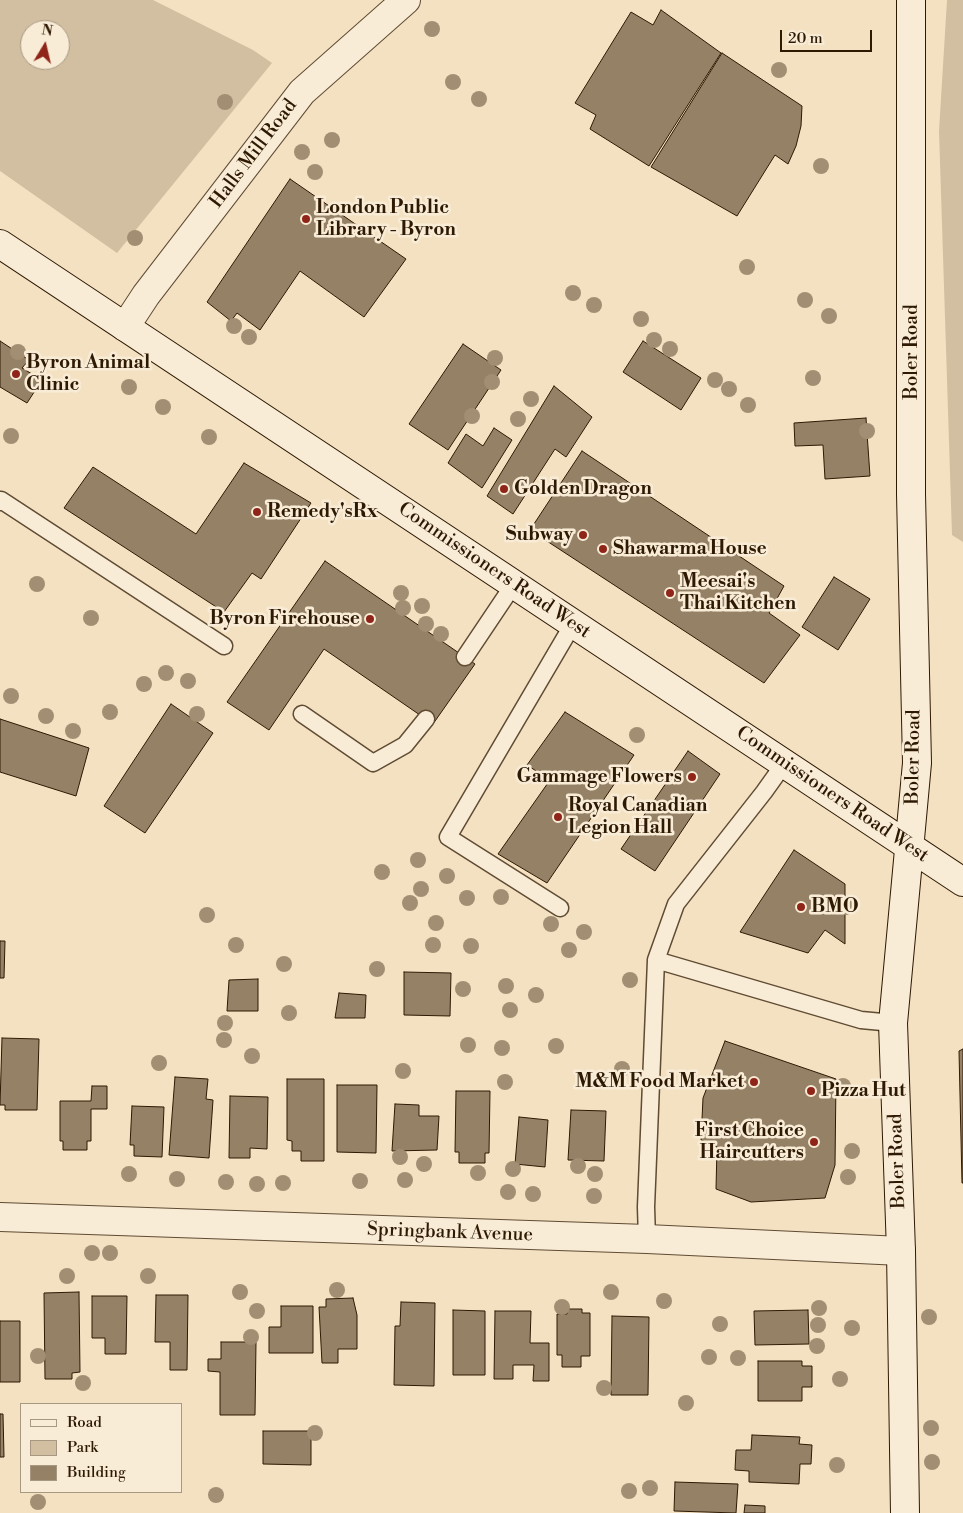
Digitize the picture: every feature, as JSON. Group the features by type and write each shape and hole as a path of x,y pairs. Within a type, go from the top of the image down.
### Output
{"main road":[{"name":"Halls Mill Road","path":"125,327 146,295 302,92 406,0"},
{"name":"Boler Road","path":"906,1513 901,1251 893,1023 917,763 911,494 911,0"},
{"name":"Commissioners Road West","path":"0,244 963,882"},
{"name":"Springbank Avenue","path":"0,1217 901,1251"}],"lane":[{"path":"0,502 1,500 224,646"},
{"path":"465,657 514,584"},
{"path":"560,908 448,837 573,624"},
{"path":"302,714 373,763 405,745 426,719"},
{"path":"647,1240 646,1207 656,960 676,904 784,764"},
{"path":"656,960 861,1020 893,1023"}],"green space":[{"path":"0,0 153,0 253,50 272,63 117,253 0,171"},
{"path":"947,0 963,0 963,542 952,535 939,131"}],"building":[{"path":"661,10 721,53 649,166 590,129 596,115 575,103 631,12 653,25"},
{"path":"722,53 802,106 801,126 796,146 788,164 775,155 737,216 651,167"},
{"name":"London Public Library - Byron","path":"290,179 406,259 364,317 300,271 260,330 237,313 231,321 207,302"},
{"name":"Byron Animal Clinic","path":"0,341 29,360 22,368 42,380 27,403 0,387"},
{"path":"643,341 701,378 681,410 623,372"},
{"path":"463,344 501,370 448,450 409,424"},
{"path":"554,386 592,417 566,457 555,449 513,514 487,496"},
{"path":"866,418 870,476 825,479 823,445 795,446 794,423"},
{"path":"494,428 512,440 482,488 448,463 466,434 483,446"},
{"path":"582,451 784,586 769,613 800,635 764,683 530,530"},
{"path":"244,463 311,503 261,579 252,573 224,612 64,508 93,467 196,534"},
{"path":"325,561 475,664 433,724 324,649 269,730 227,702"},
{"path":"834,577 870,599 838,650 802,627"},
{"path":"171,704 213,733 145,833 104,806"},
{"name":"Royal Canadian Legion Hall","path":"565,712 634,755 547,883 498,854 550,780 527,765"},
{"path":"0,719 89,748 76,796 0,772"},
{"path":"688,751 720,774 655,871 621,849"},
{"name":"BMO","path":"794,850 845,884 845,944 825,930 808,953 740,932"},
{"path":"0,941 5,941 4,978 0,978"},
{"path":"404,972 451,973 450,1016 404,1015"},
{"path":"258,979 258,1011 227,1011 229,980"},
{"path":"339,993 366,995 365,1018 335,1018"},
{"path":"2,1038 39,1039 37,1110 5,1110 5,1105 0,1105"},
{"path":"725,1041 836,1079 835,1165 825,1198 751,1202 716,1189 717,1147 701,1140 703,1098"},
{"path":"963,1049 963,1183 962,1183 959,1051"},
{"path":"175,1077 208,1079 206,1099 213,1100 209,1158 169,1155"},
{"path":"287,1079 324,1079 324,1161 301,1161 301,1151 292,1151 292,1141 287,1140"},
{"path":"337,1085 377,1085 376,1153 337,1152"},
{"path":"92,1086 107,1086 107,1109 91,1109 91,1141 87,1141 87,1150 63,1150 63,1141 60,1141 60,1101 91,1101"},
{"path":"456,1091 490,1091 489,1153 485,1153 485,1163 459,1163 459,1152 455,1152"},
{"path":"230,1096 268,1097 267,1149 250,1148 250,1158 229,1158"},
{"path":"395,1104 419,1105 419,1116 439,1116 437,1150 392,1151"},
{"path":"132,1106 164,1107 162,1157 134,1156 134,1145 130,1145"},
{"path":"571,1110 606,1111 604,1161 568,1160"},
{"path":"519,1117 548,1120 545,1167 515,1164"},
{"path":"79,1292 80,1372 72,1373 72,1379 45,1379 44,1293"},
{"path":"156,1295 188,1295 187,1370 170,1370 170,1342 155,1342"},
{"path":"92,1296 127,1296 126,1354 105,1354 105,1338 92,1338"},
{"path":"353,1298 357,1315 357,1349 338,1349 338,1363 322,1363 319,1307 326,1307 326,1299"},
{"path":"401,1302 435,1303 434,1386 394,1385 395,1326 400,1326"},
{"path":"281,1306 313,1306 313,1353 269,1353 269,1327 281,1327"},
{"path":"567,1309 582,1309 582,1313 590,1313 590,1356 581,1356 581,1367 562,1367 562,1355 557,1355 557,1314 567,1314"},
{"path":"453,1310 485,1311 485,1375 453,1375"},
{"path":"808,1310 809,1344 755,1345 754,1311"},
{"path":"495,1311 531,1311 530,1343 549,1343 549,1381 533,1381 534,1365 513,1365 513,1379 494,1379"},
{"path":"612,1316 649,1317 648,1395 611,1395"},
{"path":"0,1321 20,1321 20,1382 0,1382"},
{"path":"221,1342 256,1342 255,1415 220,1415 220,1372 208,1371 208,1359 221,1359"},
{"path":"758,1361 802,1361 802,1366 812,1366 812,1387 802,1387 802,1401 758,1401"},
{"path":"0,1414 3,1414 4,1457 0,1457"},
{"path":"263,1431 311,1431 311,1465 263,1464"},
{"path":"752,1435 800,1437 799,1444 812,1445 811,1464 800,1464 799,1484 749,1482 749,1471 735,1470 736,1450 751,1450"},
{"path":"675,1482 738,1484 736,1513 674,1511"},
{"path":"745,1505 765,1506 765,1513 744,1513"}],"place":[{"name":"London Public Library - Byron","path":"306,219"},
{"name":"Byron Animal Clinic","path":"16,374"},
{"name":"Golden Dragon","path":"504,489"},
{"name":"Remedy'sRx","path":"257,512"},
{"name":"Subway","path":"583,535"},
{"name":"Shawarma House","path":"603,549"},
{"name":"Meesai's Thai Kitchen","path":"670,593"},
{"name":"Byron Firehouse","path":"370,619"},
{"name":"Gammage Flowers","path":"692,777"},
{"name":"Royal Canadian Legion Hall","path":"558,817"},
{"name":"BMO","path":"801,907"},
{"name":"M&M Food Market","path":"754,1082"},
{"name":"Pizza Hut","path":"811,1091"},
{"name":"First Choice Haircutters","path":"814,1142"}]}
